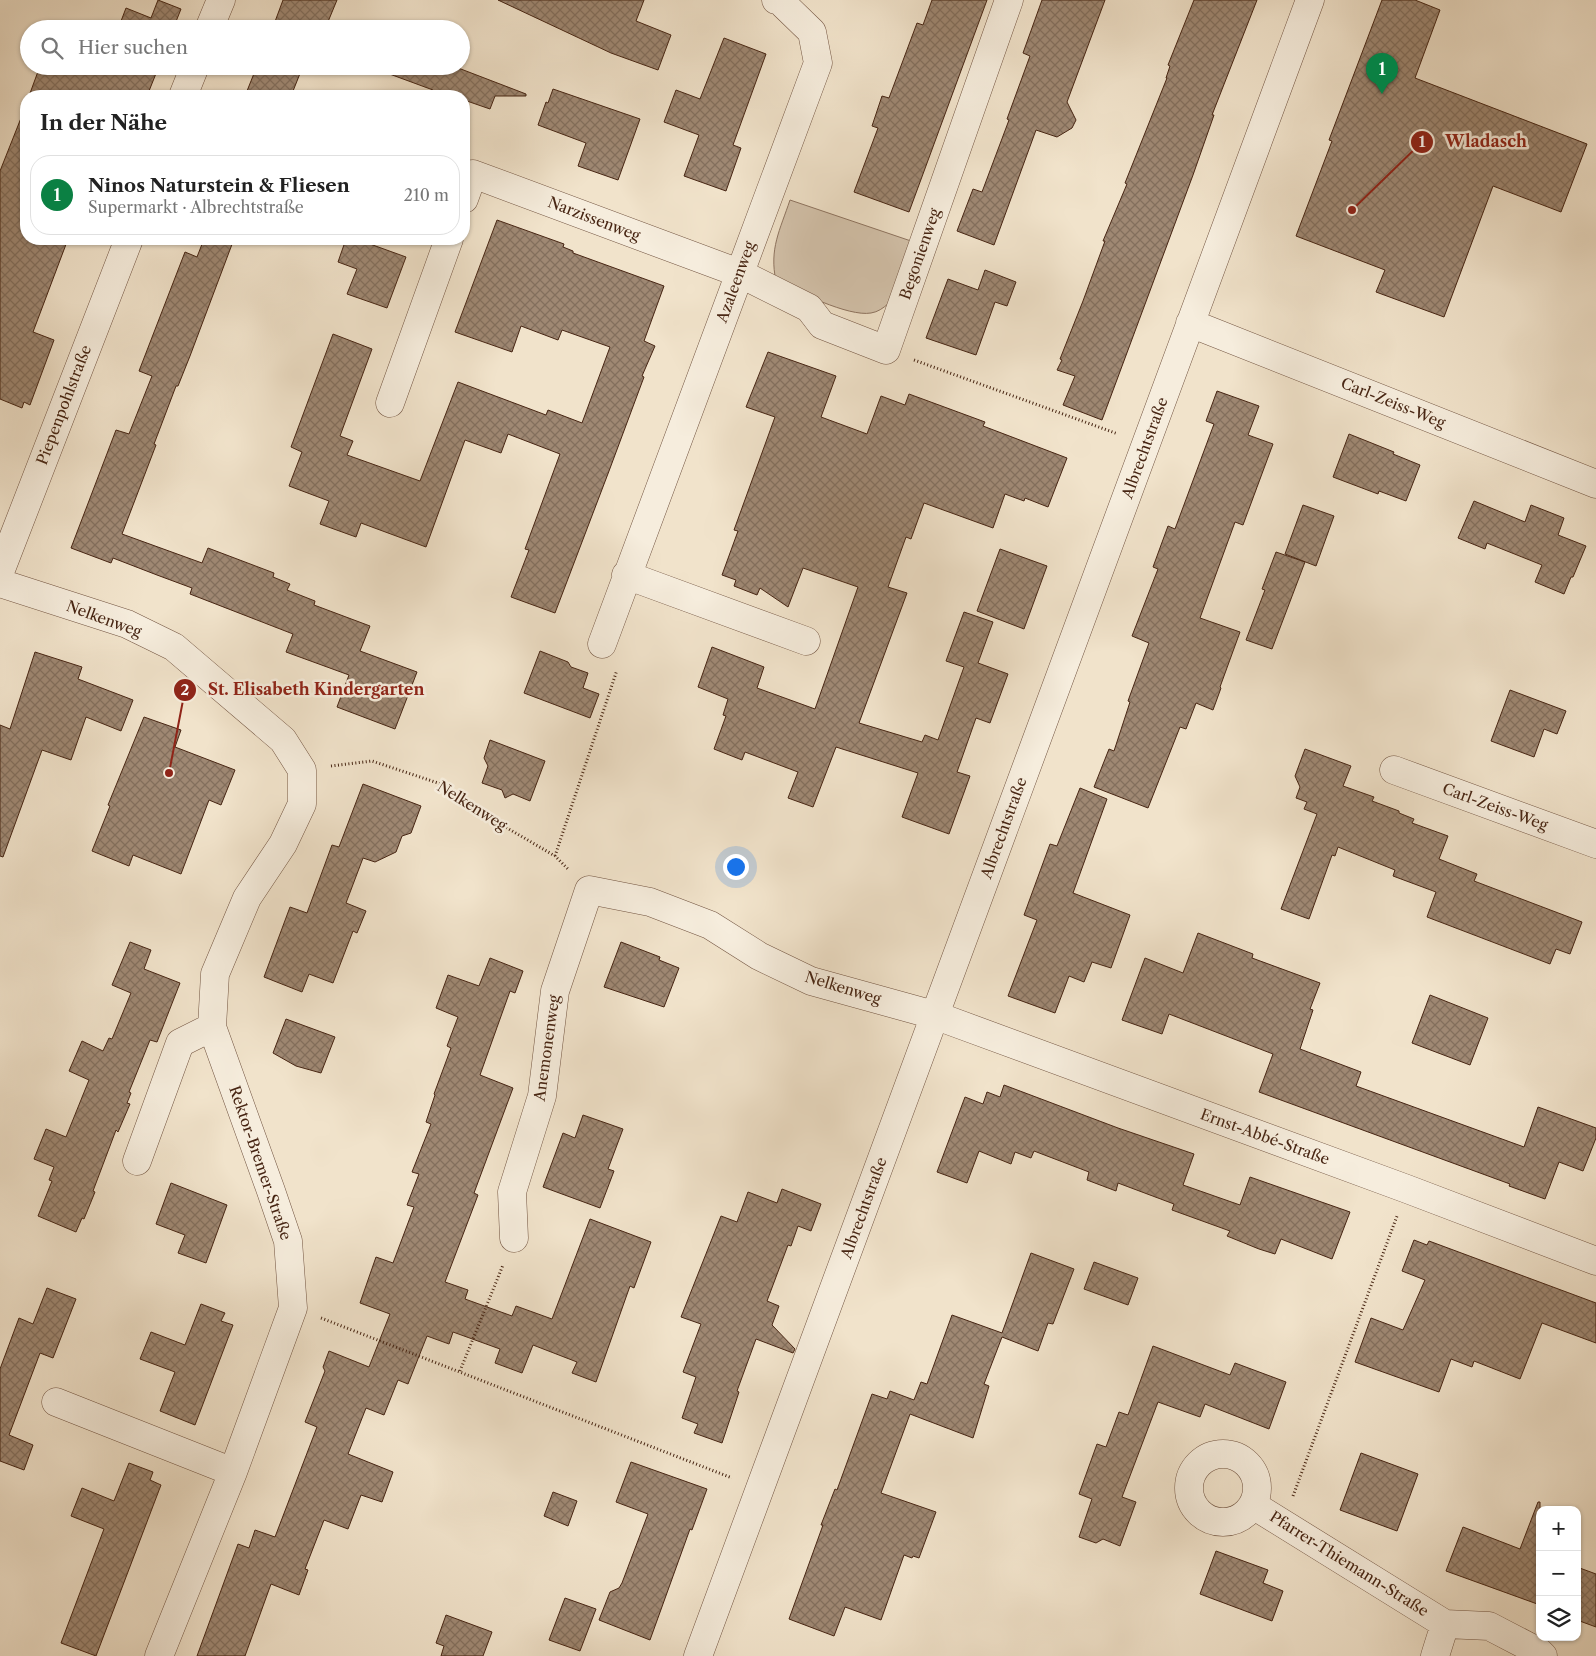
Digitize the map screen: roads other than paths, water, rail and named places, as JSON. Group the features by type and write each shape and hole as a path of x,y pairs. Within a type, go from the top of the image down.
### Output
{"street":[{"path":"213,20 220,0"},
{"name":"Azaleenweg","path":"602,644 626,575 818,64 812,32 780,1 776,0"},
{"name":"Begonienweg","path":"739,273 809,308 822,325 886,350 1009,0"},
{"name":"Albrechtstraße","path":"698,1656 1310,0"},
{"path":"186,90 192,75"},
{"name":"Narzissenweg","path":"470,182 473,174 739,273"},
{"name":"Piepenpohlstraße","path":"0,572 126,245"},
{"path":"390,404 447,245"},
{"name":"Carl-Zeiss-Weg","path":"1190,323 1596,484"},
{"path":"626,575 806,641"},
{"name":"Nelkenweg","path":"0,583 127,624 174,647 283,740 302,770"},
{"name":"Rektor-Bremer-Straße","path":"159,1656 233,1472 293,1308 288,1241 272,1190 212,1026 215,974 247,898 283,844 302,804 302,770"},
{"name":"Carl-Zeiss-Weg","path":"1394,770 1596,844"},
{"name":"Nelkenweg","path":"589,890 650,902 710,925 759,956 811,981 934,1015"},
{"name":"Anemonenweg","path":"514,1238 512,1192 542,1096 555,990 589,890"},
{"name":"Ernst-Abbé-Straße","path":"934,1015 1596,1262"},
{"path":"137,1161 180,1043 212,1026"},
{"path":"56,1402 233,1472"},
{"name":"Pfarrer-Thiemann-Straße","path":"1253,1505 1445,1624 1489,1626 1539,1652 1543,1656"},
{"name":"Pfarrer-Thiemann-Straße","path":"1435,1656 1445,1624"}],"place":[{"name":"Ninos Naturstein & Fliesen","path":"1382,94"},
{"name":"Wladasch","path":"1352,210"},
{"name":"St. Elisabeth Kindergarten","path":"169,773"}]}
